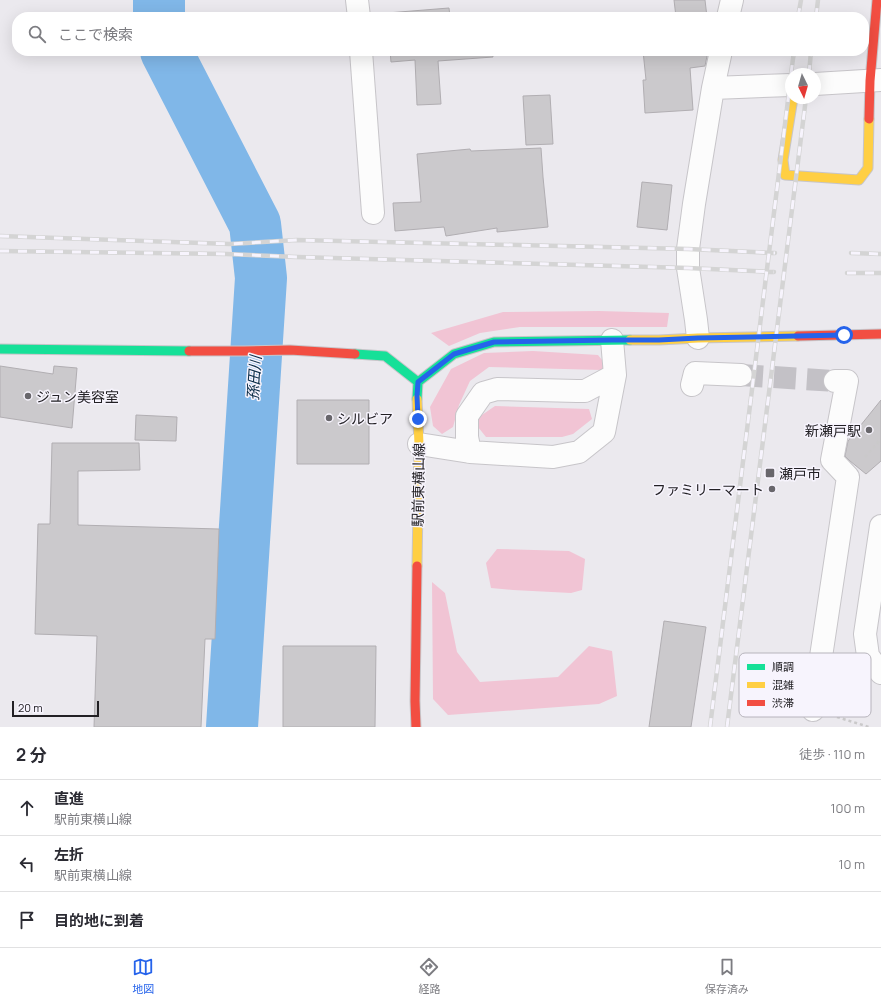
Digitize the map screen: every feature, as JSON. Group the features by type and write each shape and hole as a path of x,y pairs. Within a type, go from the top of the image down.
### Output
{"street":[{"path":"357,0 358,12"},
{"path":"729,12 732,0"},
{"path":"792,104 783,160 785,176 858,180 868,168 876,81 877,0"},
{"path":"361,56 373,213"},
{"path":"698,338 688,268 688,249 713,88 720,56"},
{"path":"821,84 876,81"},
{"path":"713,88 785,85"},
{"path":"0,349 290,350 386,356 418,382 454,354 494,342 659,340 881,334"},
{"path":"419,444 470,452 553,457 579,452 604,432 615,375 612,340"},
{"path":"692,385 695,373 741,376"},
{"path":"470,452 467,437 467,416 483,393 497,389 585,391 615,375"},
{"path":"822,653 852,471 832,460 847,381 835,381"},
{"name":"駅前東横山線","path":"416,727 415,701 419,444 417,396 418,382"},
{"path":"868,653 866,634 881,526"},
{"path":"871,660 881,673"}],"path":[{"path":"852,471 881,439"}],"shaded area":[{"path":"599,311 669,313 667,327 520,327 480,333 449,346 431,333 503,312"},
{"path":"533,351 598,355 606,365 602,370 489,367 470,381 459,405 453,427 442,434 433,426 430,407 451,369 484,353"},
{"path":"495,406 589,409 592,419 573,434 562,437 486,437 478,427 479,417"},
{"path":"497,549 569,551 585,559 582,590 571,593 491,588 486,563"},
{"path":"432,582 445,593 457,652 480,682 558,677 589,646 612,651 617,696 599,704 448,715 433,699"}],"building":[{"path":"674,0 705,0 706,12 675,12"},
{"path":"449,8 449,12 399,12"},
{"path":"390,56 493,57 438,61 441,104 417,105 415,60 391,62"},
{"path":"644,56 707,56 705,66 690,68 693,110 645,113 643,80 646,80"},
{"path":"550,95 553,144 526,145 523,96"},
{"path":"541,148 548,227 497,232 497,228 446,236 444,227 395,231 393,203 421,202 417,154 470,149 471,151"},
{"path":"642,182 672,185 667,230 637,227"},
{"path":"0,366 53,374 54,366 77,368 72,428 0,417"},
{"path":"297,400 369,400 369,464 297,464"},
{"name":"新瀬戸駅","path":"881,400 881,461 866,474 845,456 848,441"},
{"path":"136,415 177,417 176,441 135,440"},
{"path":"52,443 139,443 140,470 78,471 78,525 219,529 215,639 205,639 201,727 94,727 97,636 35,634 38,524 50,524"},
{"path":"664,621 706,627 691,727 649,727"},
{"path":"283,646 376,646 375,727 283,727"}],"waterway":[{"name":"孫田川","path":"159,0 159,12"},
{"name":"孫田川","path":"169,56 255,224 261,278 232,727"}],"tunnel":[{"path":"741,375 835,381"}],"railway":[{"path":"799,12 801,0"},
{"path":"817,12 818,0"},
{"path":"792,68 793,56"},
{"path":"810,68 811,56"},
{"path":"710,727 788,104"},
{"path":"727,727 805,104"},
{"path":"0,236 230,244 297,240 688,249 775,253"},
{"path":"0,251 227,254 774,272"},
{"path":"851,253 881,254"},
{"path":"847,273 881,273"}],"traffic: fast":[{"path":"417,399 418,382 454,354 494,342 630,340"},
{"path":"0,349 189,351"},
{"path":"355,354 385,356 418,382"}],"traffic: slow":[{"path":"792,104 783,160 785,175 859,180 868,168 869,119"},
{"path":"630,340 798,336"},
{"path":"417,399 419,444 417,566"}],"traffic: jam":[{"path":"869,119 870,81 877,0"},
{"path":"798,336 881,334"},
{"path":"189,351 290,350 355,354"},
{"path":"416,727 417,566"}],"place":[{"name":"ジュン美容室","path":"28,396"},
{"name":"シルビア","path":"329,418"},
{"name":"新瀬戸駅","path":"869,430"},
{"name":"瀬戸市","path":"770,473"},
{"name":"ファミリーマート","path":"772,489"}],"route":[{"path":"418,419 418,382 454,354 494,342 659,340 844,335"}]}
